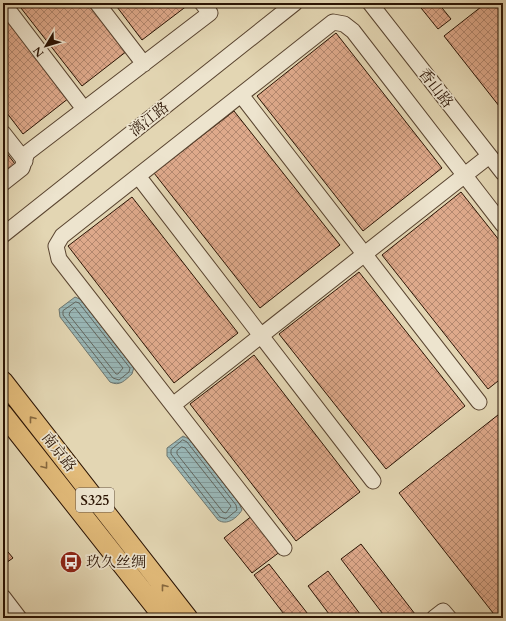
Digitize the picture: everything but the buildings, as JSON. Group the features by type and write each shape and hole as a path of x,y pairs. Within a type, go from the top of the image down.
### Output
{"main road":[{"name":"南京路","path":"3,382 188,618"},
{"name":"南京路","path":"5,421 164,618"}],"street":[{"path":"97,3 144,64"},
{"name":"漓江路","path":"3,235 295,3"},
{"name":"香山路","path":"370,3 503,173"},
{"path":"3,4 84,109"},
{"path":"3,183 22,168 28,153 210,13 207,5"},
{"path":"284,548 59,259 56,246 62,236 333,22 344,24 353,31 503,225"},
{"path":"241,95 479,402"},
{"path":"3,133 25,161"},
{"path":"173,405 489,156"},
{"path":"138,176 374,481"},
{"path":"3,232 20,221"},
{"path":"3,597 19,618"},
{"path":"434,618 443,611 449,618"}],"water":[{"path":"75,297 82,300 134,367 132,374 122,382 117,384 110,382 60,317 59,309"},
{"path":"183,436 189,439 239,503 242,510 232,520 228,522 221,522 218,520 167,456 167,448"}],"place":[{"name":"玖久丝绸","path":"71,562"}]}
